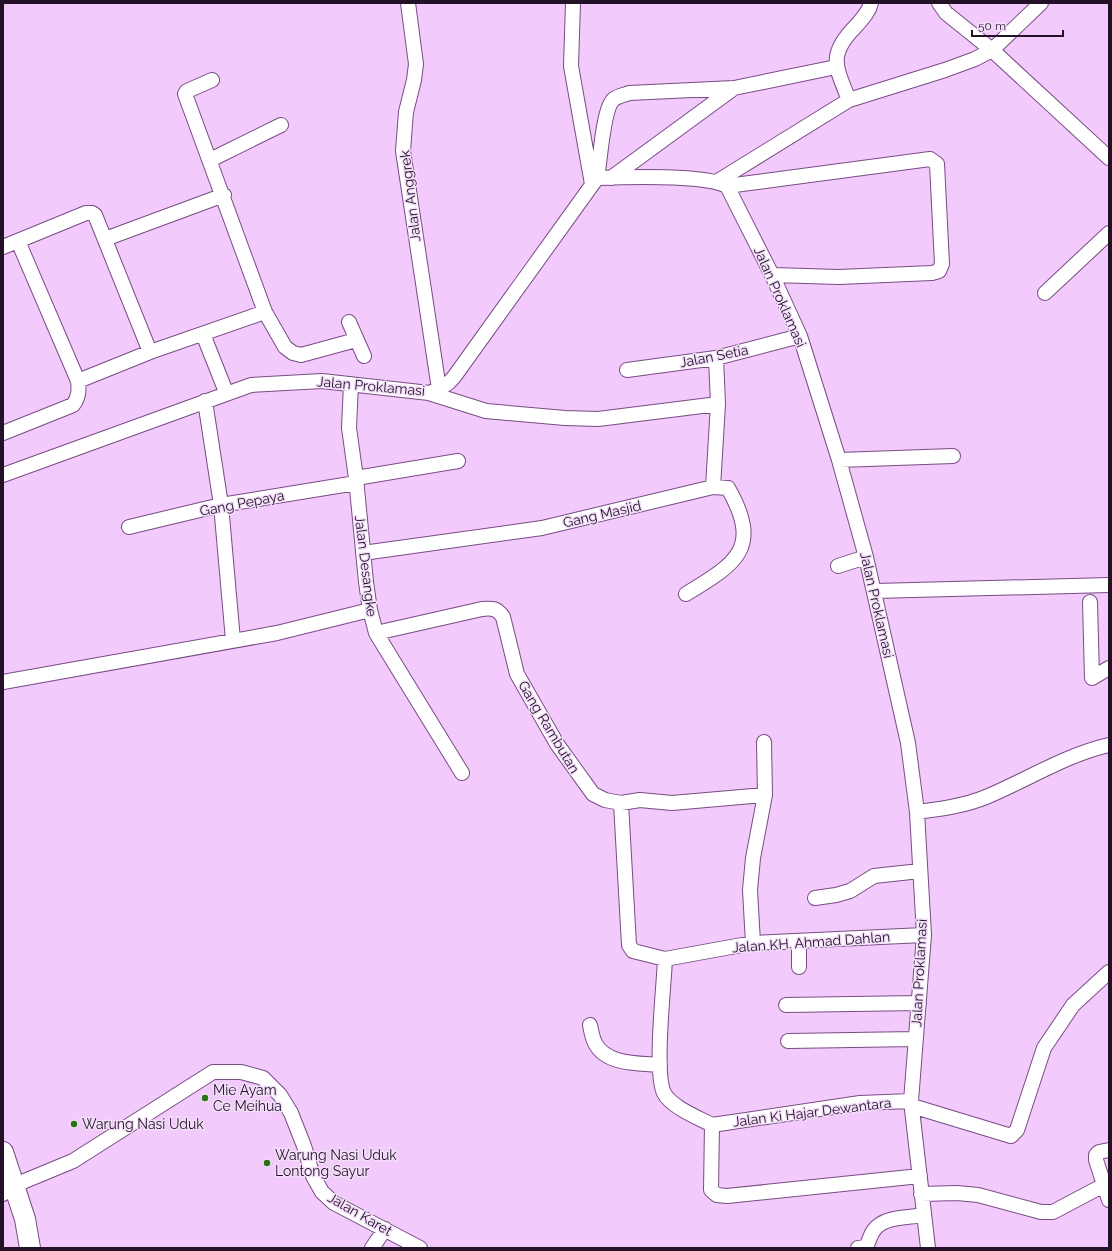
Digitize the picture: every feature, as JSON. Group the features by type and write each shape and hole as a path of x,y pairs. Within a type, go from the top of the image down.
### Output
{"highway":[{"path":"3,1152 9,1189 25,1219 30,1248"}],"street":[{"name":"Jalan Anggrek","path":"408,3 416,64 414,80 406,112 403,151 434,391"},
{"path":"573,3 570,66 600,180"},
{"path":"849,100 836,68 836,58 848,33 867,13 871,3"},
{"path":"939,3 946,13 992,50 1109,158"},
{"path":"722,183 849,100 945,70 975,59 992,50 1041,3"},
{"path":"600,180 605,118 609,105 614,99 629,93 734,88 836,68"},
{"path":"212,80 188,91 186,94 224,195 265,312 286,347 293,353 305,354 356,340"},
{"path":"600,180 734,88"},
{"path":"210,160 281,125"},
{"path":"600,180 661,178 722,183 930,159 937,164 942,264 939,271 932,273 838,277 772,275"},
{"name":"Jalan Proklamasi","path":"3,475 205,402 226,392 251,385 322,381 434,391 448,384 454,377 600,180"},
{"name":"Jalan Proklamasi","path":"722,183 772,275 800,336 840,460 866,557 875,591 908,743 917,812 924,935 912,1103 928,1248"},
{"path":"105,239 224,195"},
{"path":"3,247 86,213 96,215 150,352"},
{"path":"1045,293 1109,233"},
{"path":"3,434 73,405 78,399 79,392 78,380 18,241"},
{"path":"78,380 150,352 265,312"},
{"path":"349,322 364,356"},
{"path":"203,334 226,392"},
{"name":"Jalan Setia","path":"627,370 716,358 800,336"},
{"path":"686,594 724,571 736,558 743,547 745,533 738,511 728,488 723,486 713,487 718,404 716,358"},
{"name":"Jalan Desangke","path":"351,384 348,428 356,480 370,610 376,633 462,773"},
{"path":"434,391 486,411 565,418 598,419 718,404"},
{"path":"205,402 221,505 233,640"},
{"path":"840,460 953,456"},
{"name":"Gang Pepaya","path":"129,527 221,505 458,461"},
{"name":"Gang Masjid","path":"363,553 542,528 713,487"},
{"path":"838,566 866,557"},
{"path":"875,591 1080,584 1109,585"},
{"path":"1080,584 1090,602 1092,678 1109,668"},
{"path":"1090,602 1109,591"},
{"name":"Gang Rambutan","path":"376,633 482,609 493,608 499,611 503,616 517,674 557,744 593,794 605,800 621,803 640,800 672,803 765,795"},
{"path":"3,682 276,633 370,610"},
{"path":"753,943 750,890 753,858 765,795 764,742"},
{"path":"917,812 954,807 985,798 1067,759 1109,745"},
{"path":"621,803 629,945 633,951 665,959 660,1066 664,1093 671,1103 712,1125 711,1190 717,1195 727,1196 920,1176"},
{"path":"815,898 850,891 874,876 920,871"},
{"name":"Jalan KH. Ahmad Dahlan","path":"665,959 753,943 924,935"},
{"path":"799,941 799,967"},
{"name":"Jalan Ki Hajar Dewantara","path":"712,1125 860,1103 912,1103 1010,1136 1017,1130 1044,1048 1073,1005 1109,972"},
{"path":"786,1005 919,1003"},
{"path":"590,1025 595,1043 602,1053 612,1059 660,1066"},
{"path":"788,1040 916,1039"},
{"name":"Jalan Karet","path":"9,1189 73,1161 213,1072 240,1072 263,1078 280,1095 291,1113 304,1146 313,1176 322,1192 334,1203 420,1248"},
{"path":"1109,1150 1099,1152 1096,1155 1096,1160 1109,1200"},
{"path":"921,1194 978,1195 1041,1212 1053,1212 1104,1185"},
{"path":"863,1248 873,1231 880,1224 888,1221 924,1215"},
{"path":"372,1248 385,1229"}],"place":[{"name":"Mie Ayam Ce Meihua","path":"205,1098"},
{"name":"Warung Nasi Uduk","path":"74,1124"},
{"name":"Warung Nasi Uduk Lontong Sayur","path":"267,1163"}]}
